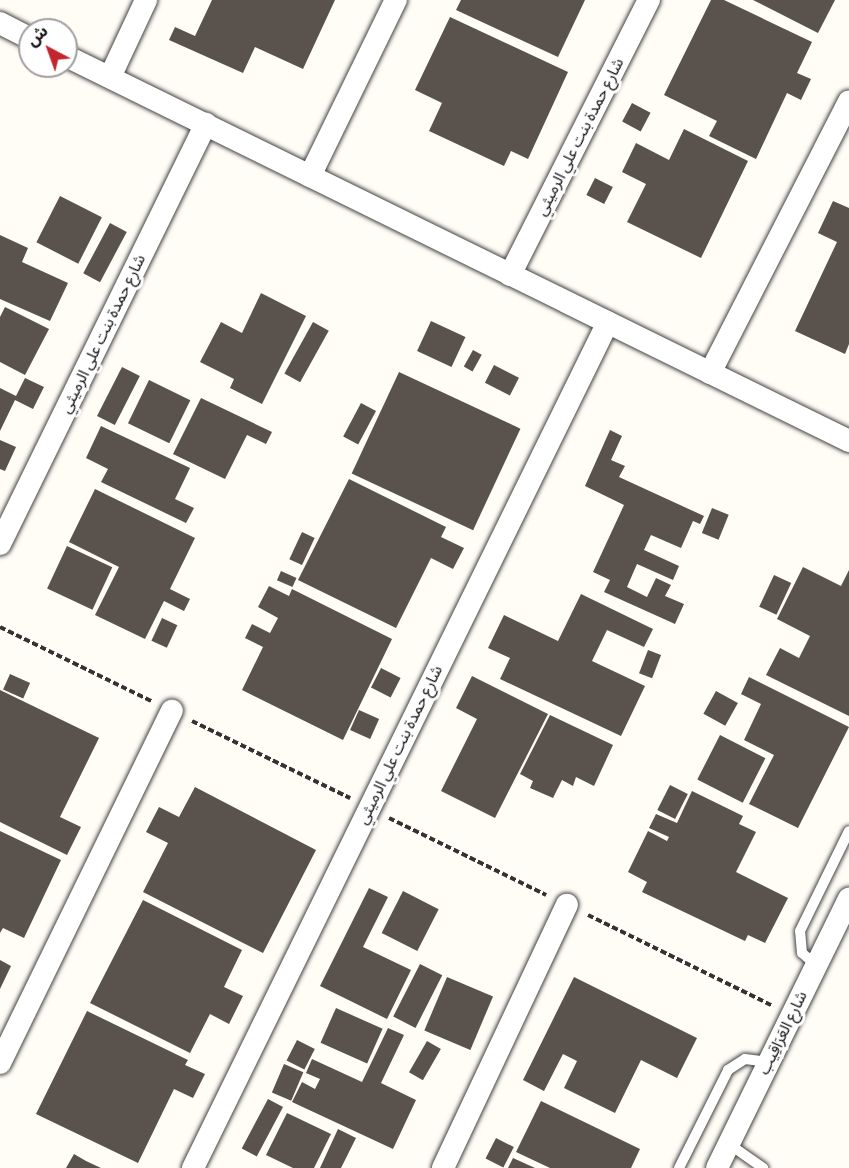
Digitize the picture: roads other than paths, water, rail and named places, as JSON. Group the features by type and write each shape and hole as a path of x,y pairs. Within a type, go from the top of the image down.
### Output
{"street":[{"path":"110,77 146,0"},
{"path":"310,176 396,0"},
{"name":"شارع حمدة بنت علي الرميثي","path":"510,274 650,0"},
{"path":"0,23 18,32"},
{"path":"78,62 849,441"},
{"path":"710,373 849,101"},
{"name":"شارع حمدة بنت علي الرميثي","path":"0,544 206,124"},
{"name":"شارع حمدة بنت علي الرميثي","path":"193,1168 608,322"},
{"path":"0,1063 172,711"},
{"name":"شارع العَرَاقِيب","path":"717,1168 849,899"},
{"path":"443,1168 567,905"}],"lane":[{"path":"816,965 802,953 800,931 849,831"},
{"path":"679,1168 728,1070 745,1059 769,1062"},
{"path":"729,1144 763,1168"}]}
